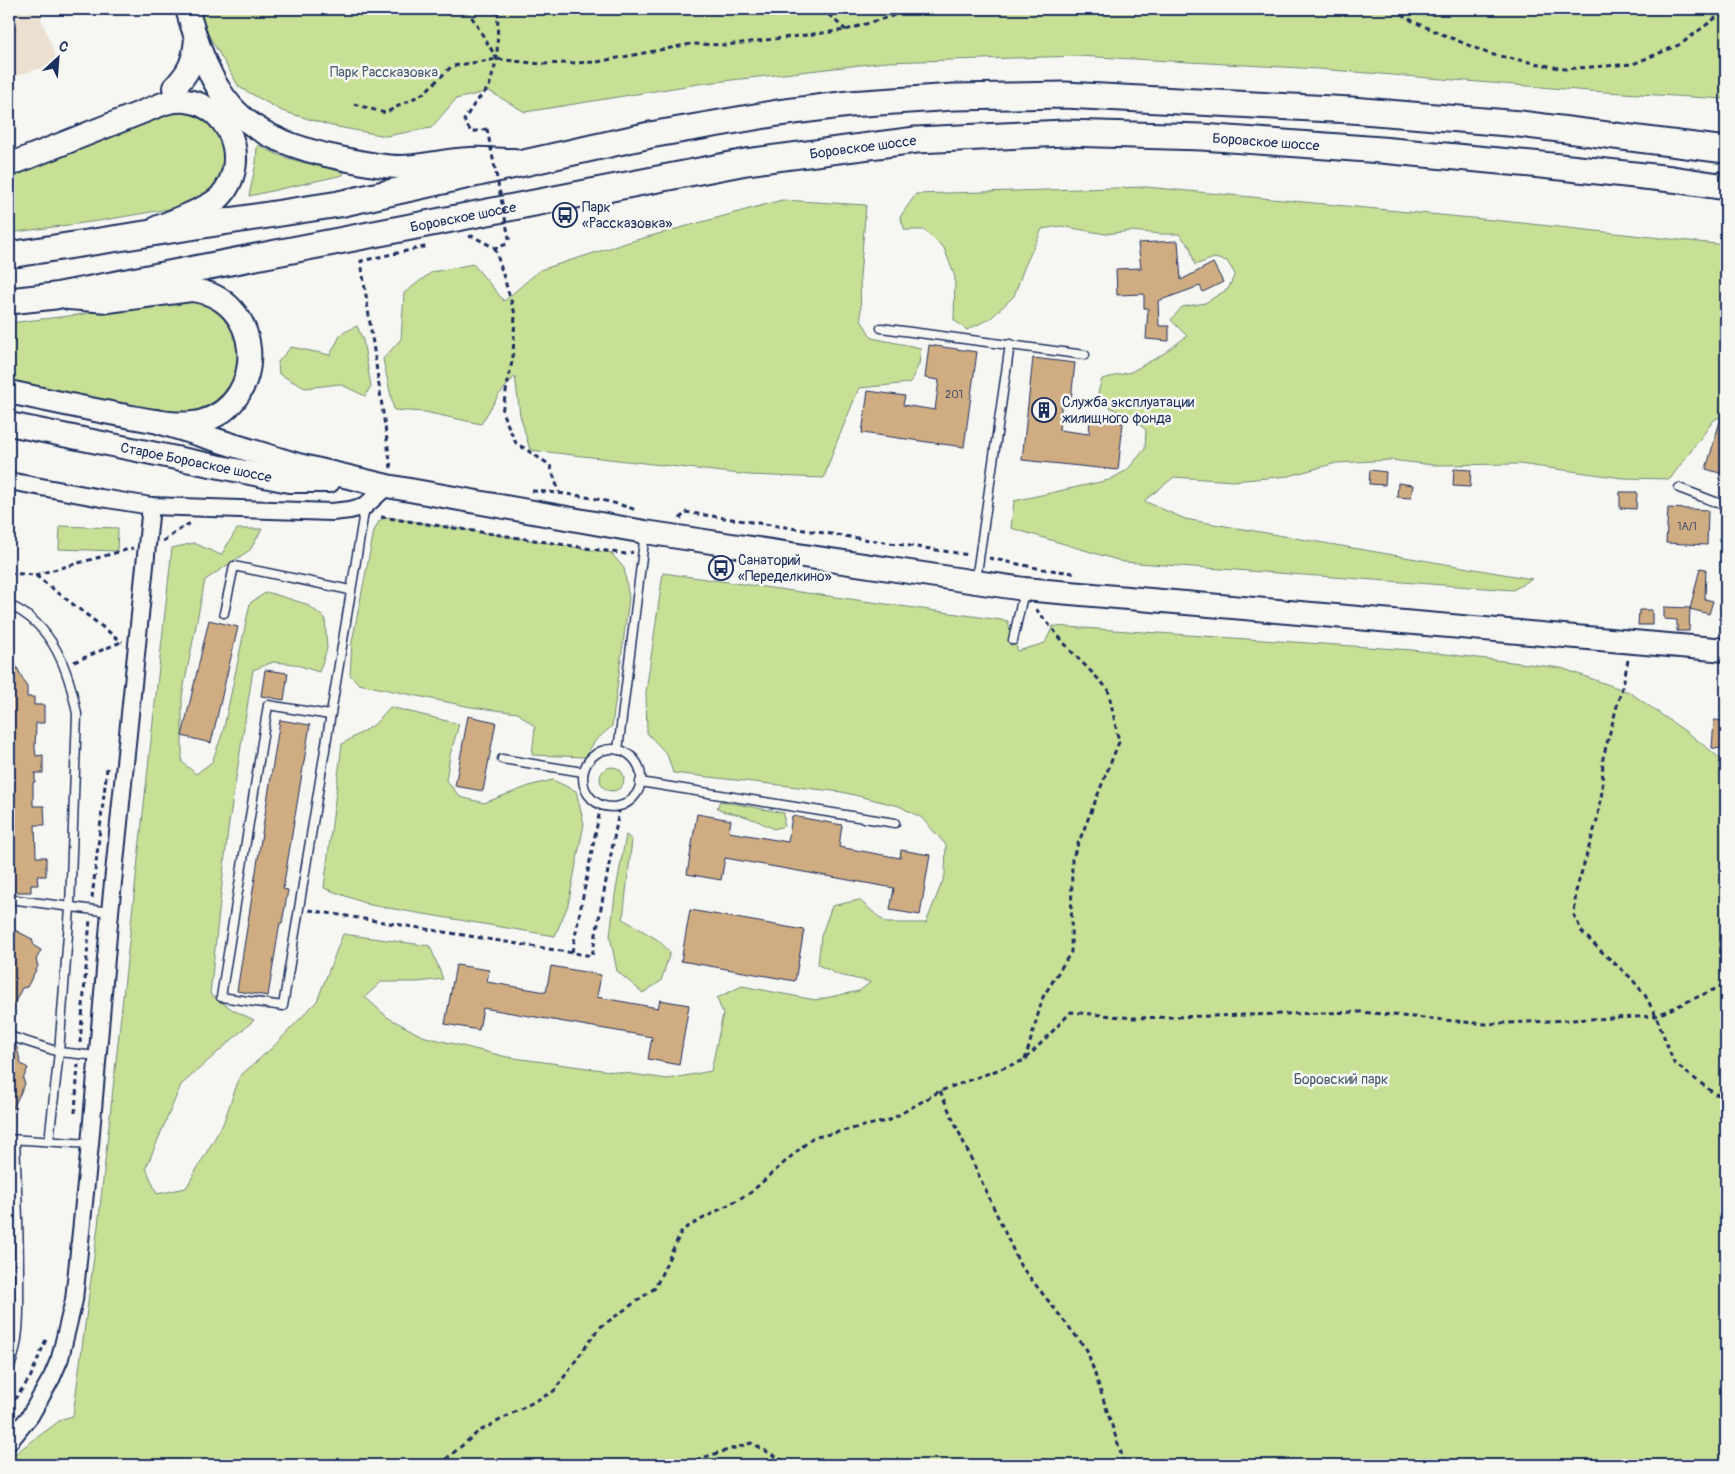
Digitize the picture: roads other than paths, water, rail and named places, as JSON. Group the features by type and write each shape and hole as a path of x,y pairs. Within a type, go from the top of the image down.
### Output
{"main road":[{"path":"9,255 339,204 463,178 533,160 678,130 829,106 954,97 1050,95 1351,110 1520,124 1720,147"},
{"name":"Боровское шоссе","path":"9,301 55,296 746,162 916,140 1065,133 1202,137 1262,143 1381,150 1532,164 1672,179 1726,187"}],"street":[{"path":"187,9 196,39 213,78 228,104 244,121 268,135 314,152 360,162 399,167 470,159 533,160"},
{"path":"174,88 190,68 196,39"},
{"path":"9,150 174,88 201,90 228,104"},
{"path":"9,165 165,103 185,100 202,105 217,114 229,132 234,147 234,166 230,180 221,196 212,203 142,234"},
{"path":"9,405 155,421 203,421 217,415 233,402 245,383 250,361 248,338 237,316 213,296 191,290 108,300 55,296"},
{"path":"9,392 73,412 334,481"},
{"path":"155,421 298,465 393,477 645,532 976,582 1028,597 1726,650"},
{"name":"Старое Боровское шоссе","path":"9,424 289,481 334,481 393,477"},
{"path":"9,481 151,506 332,512 365,506 393,477"},
{"path":"9,1442 39,1402 60,1358 70,1323 90,1144 110,912 139,641 151,506"}],"lane":[{"path":"881,328 1085,355"},
{"path":"976,582 1010,344"},
{"path":"1679,488 1726,506"},
{"path":"330,715 268,705 221,997 283,1006 365,506"},
{"path":"618,750 645,532"},
{"path":"224,614 234,566 350,590"},
{"path":"1013,640 1028,597"},
{"path":"9,605 31,617 55,647 64,666 77,714 70,908 59,1052 49,1141"},
{"path":"608,749 618,750 627,753 634,759 639,768 640,782 636,796 620,806 610,808 592,800 586,793 583,784 583,772 591,757 608,749"},
{"path":"502,759 583,772"},
{"path":"640,782 896,823"},
{"path":"9,899 110,912"},
{"path":"9,1036 59,1052 98,1056"},
{"path":"9,1369 16,1342 19,1304 12,1139 90,1144"}],"place":[{"name":"Парк «Рассказовка»","path":"565,215"},
{"name":"Служба эксплуатации жилищного фонда","path":"1044,410"},
{"name":"Санаторий «Переделкино»","path":"721,568"}],"park label":[{"name":"Парк Рассказовка","path":"384,72"},
{"name":"Боровский парк","path":"1341,1079"}]}
